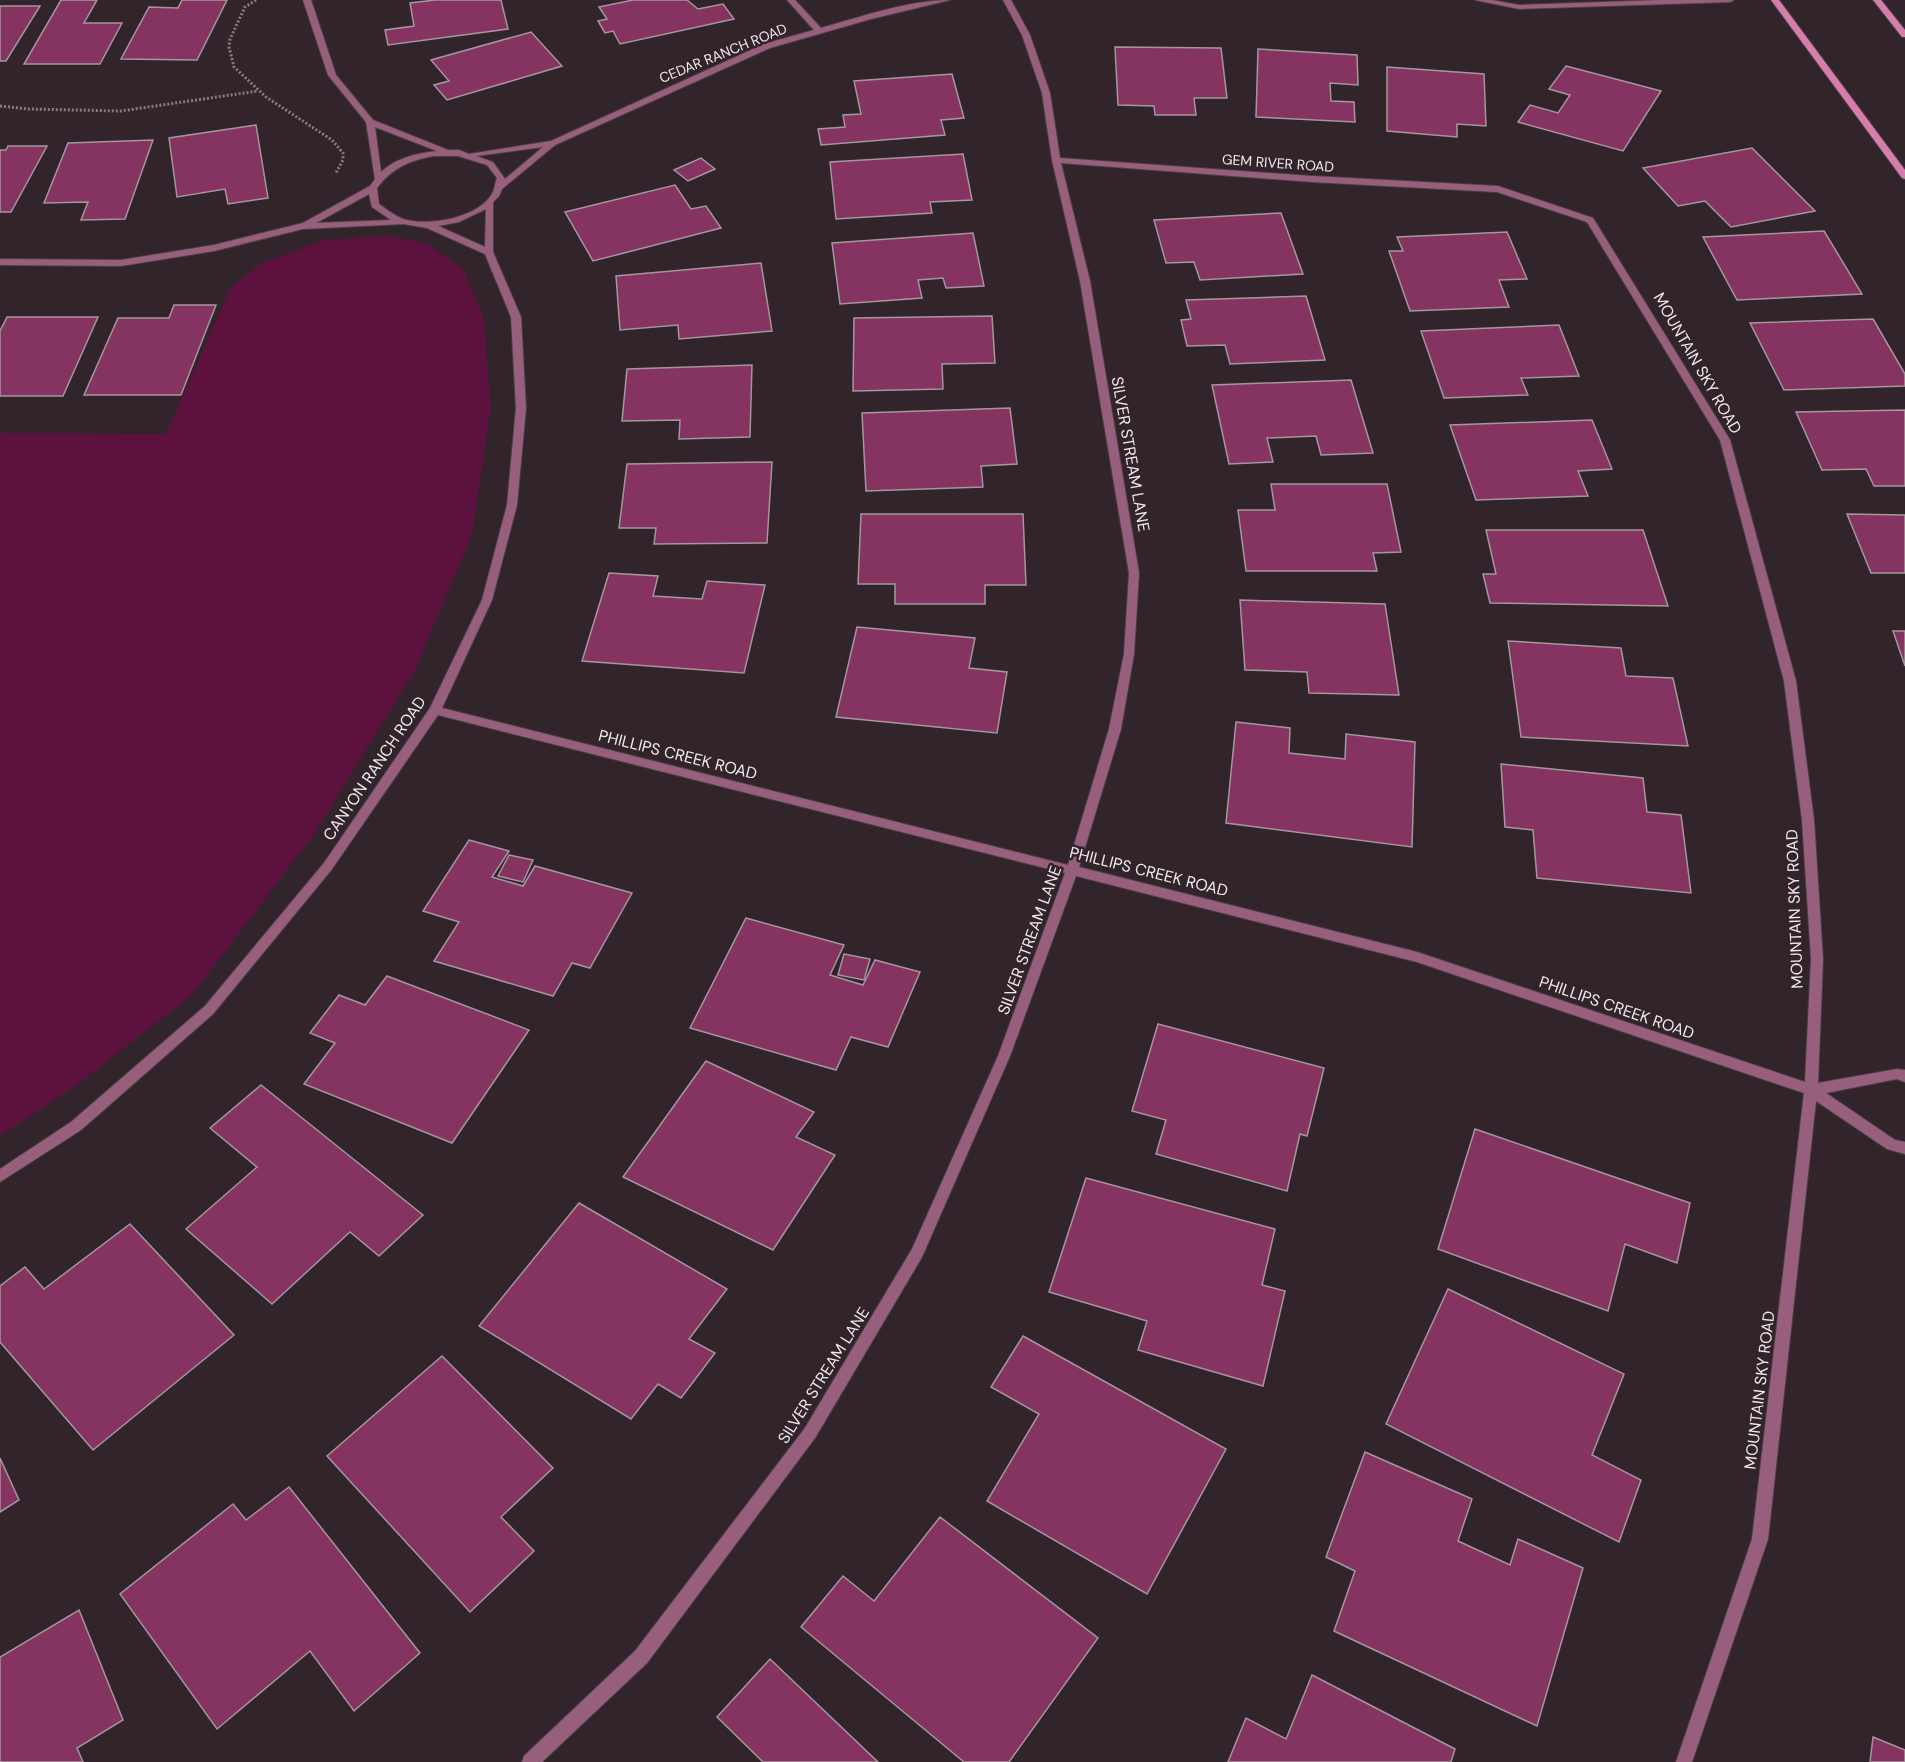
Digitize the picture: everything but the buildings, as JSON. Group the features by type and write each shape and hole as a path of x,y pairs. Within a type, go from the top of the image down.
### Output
{"main road":[{"path":"1775,0 1905,176"},
{"path":"1877,0 1905,35"}],"street":[{"path":"307,0 332,75 370,122 447,153"},
{"path":"791,0 819,31"},
{"name":"CEDAR RANCH ROAD","path":"469,155 552,143 767,46 869,17 946,0"},
{"name":"SILVER STREAM LANE","path":"530,1762 641,1657 810,1432 917,1252 1004,1056 1073,869 1115,729 1129,654 1134,573 1085,281 1056,160 1046,93 1026,35 1007,0"},
{"path":"1479,0 1519,7 1730,0"},
{"path":"370,122 378,178"},
{"name":"CEDAR RANCH ROAD","path":"490,204 501,187 552,143"},
{"path":"404,222 391,218 375,205 373,188 378,178 400,163 415,157 447,153 469,155 490,164 501,178 501,187"},
{"name":"GEM RIVER ROAD","path":"1056,160 1312,179 1498,189"},
{"path":"303,226 373,188"},
{"name":"MOUNTAIN SKY ROAD","path":"1498,189 1590,220 1725,440 1790,681 1808,820 1817,959 1811,1090 1760,1539 1684,1762"},
{"path":"428,225 463,219 490,204"},
{"name":"CANYON RANCH ROAD","path":"0,1176 76,1126 209,1010 328,866 435,710 487,600 512,505 521,408 516,317 489,252 490,204"},
{"path":"0,262 121,263 214,248 303,226 404,222 428,225 489,252"},
{"name":"PHILLIPS CREEK ROAD","path":"435,710 1417,957 1811,1090 1892,1145 1905,1148"},
{"name":"PHILLIPS CREEK ROAD","path":"1811,1090 1897,1074 1905,1076"}],"path":[{"path":"256,0 245,7 230,39 229,47 234,68 259,91 332,140 343,153 339,169 334,176"},
{"path":"0,106 120,111 259,91"}],"shaded area":[{"path":"389,236 427,244 464,270 484,320 491,407 472,535 415,670 315,833 192,995 78,1084 0,1136 0,433 166,434 230,289 261,263 325,240"}]}
